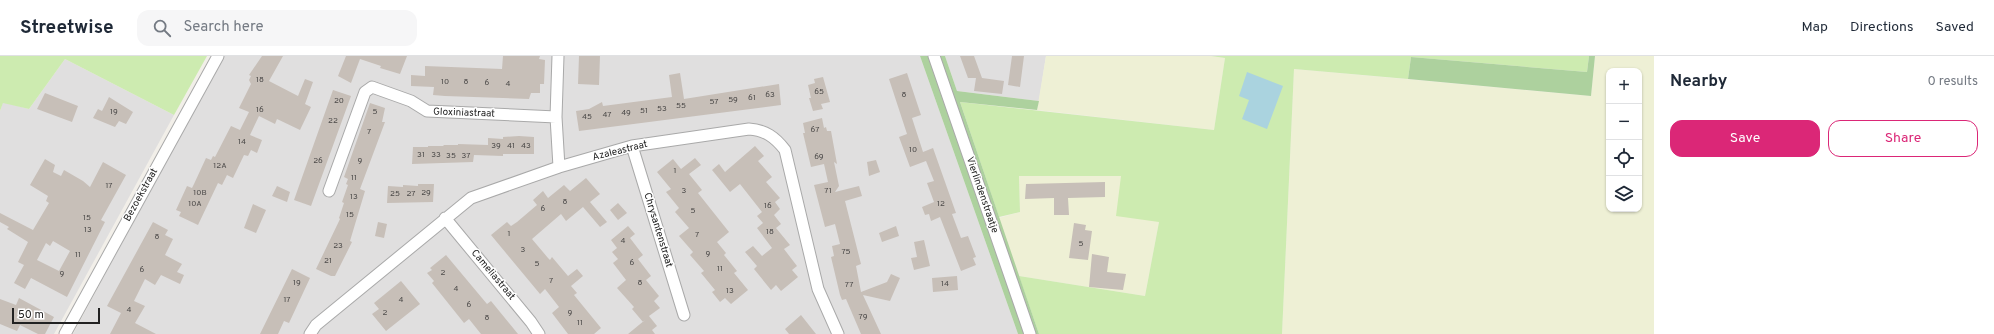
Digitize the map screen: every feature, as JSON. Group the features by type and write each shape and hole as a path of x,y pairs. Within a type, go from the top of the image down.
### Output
{"street":[{"name":"Bezoekstraat","path":"65,334 218,56"},
{"path":"558,56 556,117 559,167"},
{"name":"Vierlindenstraatje","path":"934,56 1030,334"},
{"name":"Gloxiniastraat","path":"329,191 365,92 372,87 411,101 427,111 556,117"},
{"name":"Azaleastraat","path":"310,334 316,325 471,198 559,167 632,146 749,129 760,130 778,140 785,150 818,289 838,334"},
{"name":"Chrysantenstraat","path":"632,146 684,314"},
{"name":"Cameliastraat","path":"445,218 531,322 538,334"}],"shaded area":[{"path":"223,56 920,56 1018,334 73,334"},
{"path":"945,56 1046,56 1039,101 957,91"},
{"path":"65,59 174,115 54,334 0,334 0,111 3,102 29,109"}],"green space":[{"path":"0,56 207,56 174,115 65,59 29,109 3,103 0,111"},
{"path":"920,56 945,56 957,91 1039,101 1037,110 960,102 1039,334 1018,334"},
{"path":"1046,56 1211,56 1225,58 1214,130 1037,110"},
{"path":"1211,56 1589,56 1587,72 1411,57 1408,79 1294,69 1282,334 1039,334 1019,276 1145,296 1159,222 1116,216 1121,176 1019,176 1020,212 999,217 960,102 1214,130 1225,58"},
{"path":"1589,56 1595,56 1591,96 1408,79 1411,57 1587,72"},
{"path":"1595,56 1654,56 1654,334 1282,334 1294,69 1591,96"},
{"path":"1019,176 1121,176 1159,222 1145,296 1019,276 999,218 1020,212"}],"water":[{"path":"1247,72 1283,86 1267,129 1242,119 1249,100 1239,96"}],"building":[{"path":"262,56 283,56 269,81 298,96 305,79 313,82 305,104 311,107 300,130 277,119 275,124 259,116 250,135 262,140 257,153 251,150 248,156 244,155 233,178 227,175 222,185 218,183 198,225 179,216 181,212 176,210 187,186 192,188 206,158 211,160 213,156 215,157 231,126 240,130 249,112 239,108 251,84 249,80 251,76 249,75"},
{"path":"346,56 407,56 400,74 380,68 381,66 360,59 351,83 338,76"},
{"path":"503,56 540,56 539,59 545,60 544,84 540,84 540,93 531,93 529,99 445,96 433,95 434,87 411,86 411,75 425,76 425,66 502,69"},
{"path":"579,56 600,56 599,85 578,84"},
{"path":"960,56 974,56 982,78 1004,81 1002,94 974,91 976,78 968,78"},
{"path":"1012,56 1024,56 1020,87 1008,85"},
{"path":"680,73 684,99 779,84 781,105 579,131 576,111 589,109 602,102 603,106 672,97 669,75"},
{"path":"907,73 921,115 912,118 923,152 933,148 956,213 952,214 961,238 968,236 976,257 973,258 976,265 961,271 940,217 931,221 929,214 925,215 922,207 934,202 927,183 934,181 926,161 910,167 899,137 907,134 889,79"},
{"path":"823,77 830,102 821,104 823,109 813,111 809,98 811,98 808,85 815,83 814,79"},
{"path":"333,90 351,96 311,206 294,200"},
{"path":"45,93 78,106 72,122 37,109"},
{"path":"109,97 133,112 126,124 119,121 115,127 93,118 98,109 102,111"},
{"path":"370,103 385,108 382,122 385,122 360,189 365,191 350,241 352,242 335,276 331,276 316,269 340,219 339,218 344,203 342,202 348,185 346,184 348,179 344,177"},
{"path":"822,118 824,128 826,127 827,131 831,131 837,164 834,162 839,186 835,192 859,186 862,196 845,201 861,264 856,266 861,292 887,282 891,274 900,278 890,301 863,295 881,334 861,334 846,299 842,300 840,295 831,257 834,256 832,246 840,244 835,224 825,227 814,185 828,182 824,164 811,167 803,133 805,133 803,123"},
{"path":"503,137 534,137 534,154 503,154 503,156 474,155 473,162 412,164 413,147 458,144 488,145 488,138 503,139"},
{"path":"755,146 764,156 758,161 772,177 766,182 780,198 775,202 780,209 774,215 781,224 776,228 790,245 784,249 797,266 792,270 798,277 781,291 776,285 771,290 754,269 757,266 745,252 753,246 762,256 772,248 757,228 763,223 757,216 762,212 740,184 730,192 712,170 719,164 725,172"},
{"path":"695,158 701,165 689,174 702,190 698,193 729,232 717,242 726,253 724,255 737,271 734,273 748,290 731,304 725,298 720,302 712,292 715,290 701,273 704,271 690,255 693,252 679,236 689,228 675,212 679,208 666,192 671,189 657,172 673,159 681,169"},
{"path":"45,159 55,165 53,172 61,176 64,170 90,187 103,162 126,175 101,220 105,222 67,297 31,278 25,289 14,283 24,265 18,262 28,242 7,229 9,227 0,222 0,213 33,230 49,203 46,201 48,196 30,185","holes":["53,241 70,251 59,271 37,260 46,243 50,246"]},
{"path":"876,160 880,172 869,176 867,162"},
{"path":"586,178 600,194 590,202 607,222 600,227 583,207 566,221 561,214 532,239 550,260 552,257 568,276 577,269 583,276 571,286 577,293 574,295 601,328 594,334 568,334 552,313 559,307 545,289 540,294 491,235 507,222 511,226 517,222 537,205 533,200 543,191 548,198 564,185 570,191"},
{"path":"1105,182 1105,197 1068,198 1069,215 1054,215 1054,198 1025,199 1026,184"},
{"path":"418,184 434,184 433,202 387,203 388,186 418,186"},
{"path":"277,186 290,192 287,202 272,196"},
{"path":"618,203 627,213 618,220 610,210"},
{"path":"253,204 266,210 256,233 244,228"},
{"path":"153,222 168,230 165,235 173,239 165,255 182,264 177,272 184,275 180,284 161,275 155,285 145,279 134,301 145,306 135,323 156,334 110,334 121,313 107,306"},
{"path":"378,222 387,224 384,238 375,236"},
{"path":"1074,223 1086,225 1085,230 1092,231 1088,260 1069,258"},
{"path":"628,226 635,234 630,238 643,255 638,259 651,276 646,280 659,296 654,301 660,308 649,316 657,326 652,330 655,334 628,334 643,322 632,309 634,307 617,288 626,280 613,263 618,259 612,252 617,248 611,240"},
{"path":"896,226 899,236 882,242 879,233"},
{"path":"924,240 930,266 914,270 911,258 917,257 914,242"},
{"path":"1092,254 1109,257 1107,272 1126,274 1123,290 1089,287"},
{"path":"446,255 487,304 491,301 518,334 481,334 469,319 464,323 432,283 434,281 427,273 432,270 430,268"},
{"path":"292,269 310,278 289,323 284,321 278,334 260,334"},
{"path":"957,276 958,290 933,292 932,278"},
{"path":"401,281 420,304 386,331 372,314 379,309 374,303"},
{"path":"19,298 54,317 45,334 38,334 20,325 17,331 0,324 0,299 16,305"},
{"path":"801,315 816,334 789,334 785,329"}]}
